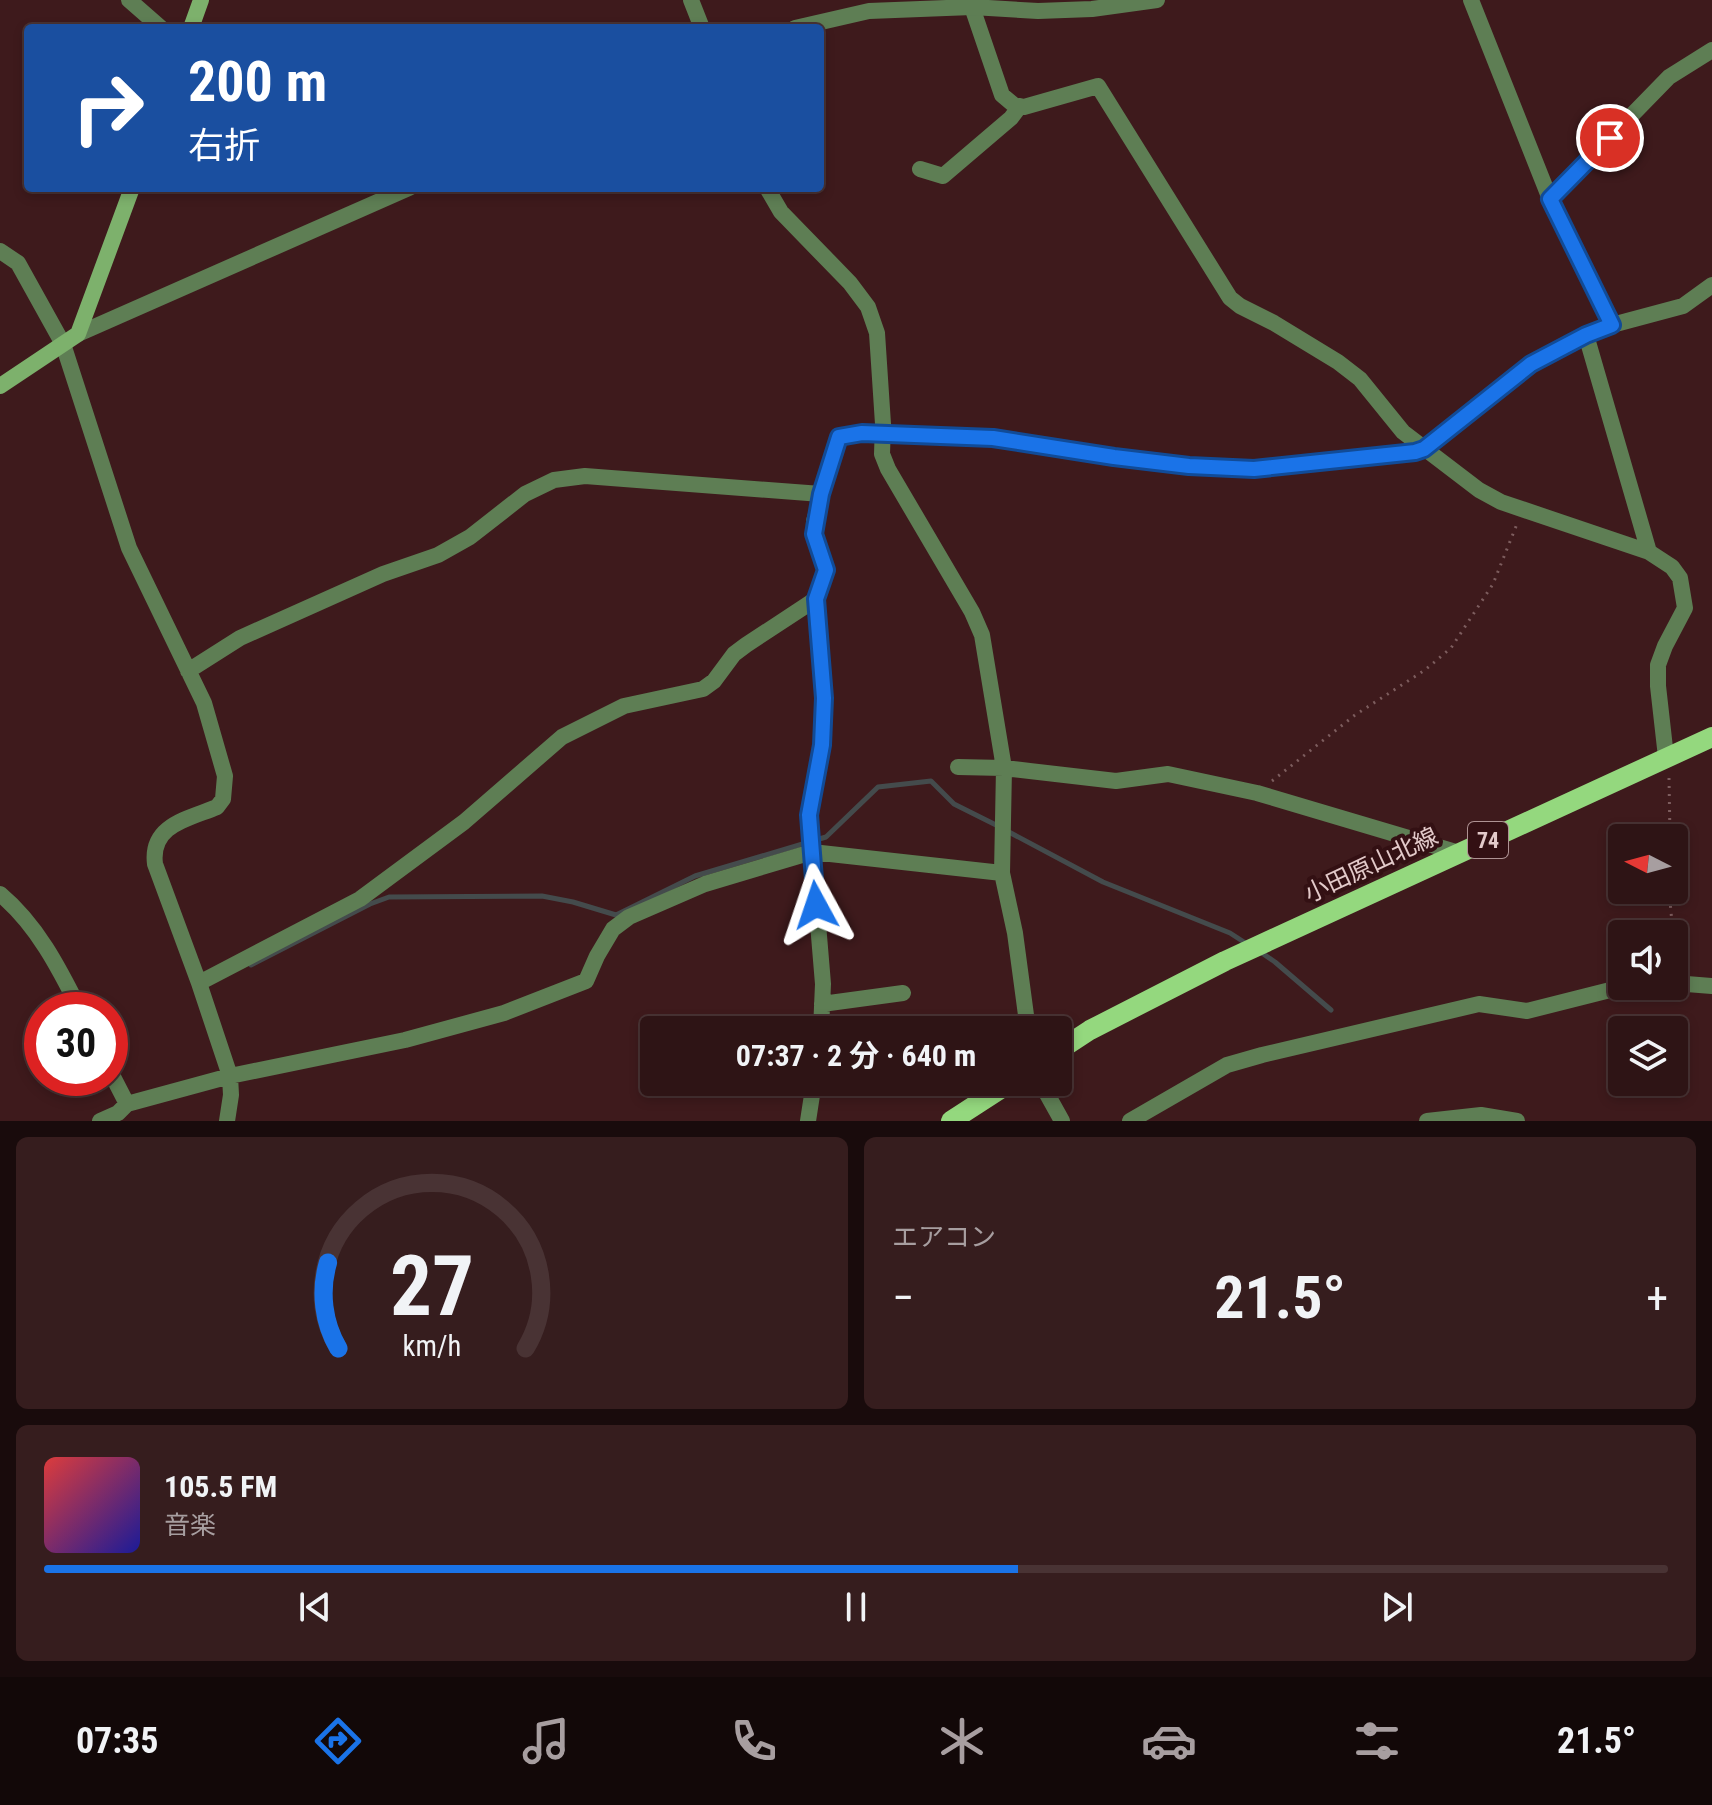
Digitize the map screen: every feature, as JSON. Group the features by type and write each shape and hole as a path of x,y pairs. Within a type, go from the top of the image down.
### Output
{"main road":[{"path":"192,24 201,0"},
{"path":"0,386 78,334 131,192"},
{"name":"小田原山北線","path":"1072,1042 1245,952 1712,737"},
{"path":"951,1121 989,1096"}],"street":[{"path":"129,0 156,24"},
{"path":"691,0 700,24"},
{"path":"812,24 869,11 972,7 1038,11 1092,9 1157,0"},
{"path":"1471,0 1550,199 1612,325"},
{"path":"972,7 1002,95 1015,106 1098,86 1230,298 1338,362 1360,379 1403,432 1479,490 1501,502 1649,552 1672,567 1680,578 1685,608 1658,665 1666,757"},
{"path":"1550,199 1669,77 1712,50"},
{"path":"920,169 943,176 1011,118 1020,106"},
{"path":"78,334 400,192"},
{"path":"769,192 781,212 850,283 868,307 877,333 882,454 982,635 1004,768 1001,793 1002,873 1015,933 1026,1016"},
{"path":"0,251 18,263 63,344 110,482 123,534 204,703 221,756 225,788 223,799 217,807 164,831 157,839 153,853 230,1076 227,1121"},
{"path":"822,1016 809,815 822,745 824,698 816,599 826,570 814,534 821,494 839,437 883,433 993,438 1189,466 1254,469 1424,449 1531,364 1612,325 1683,306 1712,285"},
{"path":"1586,335 1649,552"},
{"path":"188,671 240,638 383,574 438,555 470,537 525,494 554,480 585,476 821,494"},
{"path":"199,983 360,899 464,822 562,737 624,706 703,689 714,681 734,654 816,599"},
{"path":"958,767 1004,768 1116,781 1168,774 1257,793 1459,853"},
{"path":"100,1121 118,1113 127,1104 230,1076 405,1040 518,1008 586,981 613,929 629,917 705,884 812,852 1002,873"},
{"path":"0,894 36,931 70,992"},
{"path":"1688,985 1712,986"},
{"path":"1130,1121 1227,1065 1262,1055 1479,1004 1527,1011 1608,991"},
{"path":"822,1004 903,993"},
{"path":"123,1096 127,1104"},
{"path":"808,1121 812,1096"},
{"path":"1048,1096 1062,1121"},
{"path":"1427,1121 1481,1115 1517,1121"}],"path":[{"path":"1257,793 1355,715 1425,670 1451,648 1493,584 1522,509"},
{"path":"1666,757 1671,795 1670,824"}],"waterway":[{"path":"251,965 389,897 542,896 616,915 695,876 826,837 878,787 931,781 954,804 998,826"},
{"path":"1007,831 1103,882 1230,933 1247,944"},
{"path":"1259,951 1331,1010"}],"route":[{"path":"816,905 809,815 822,745 824,698 816,599 822,589 826,570 814,534 814,521 839,437 862,433 993,438 1189,466 1254,469 1424,449 1531,364 1612,325 1550,199 1610,138"}]}
